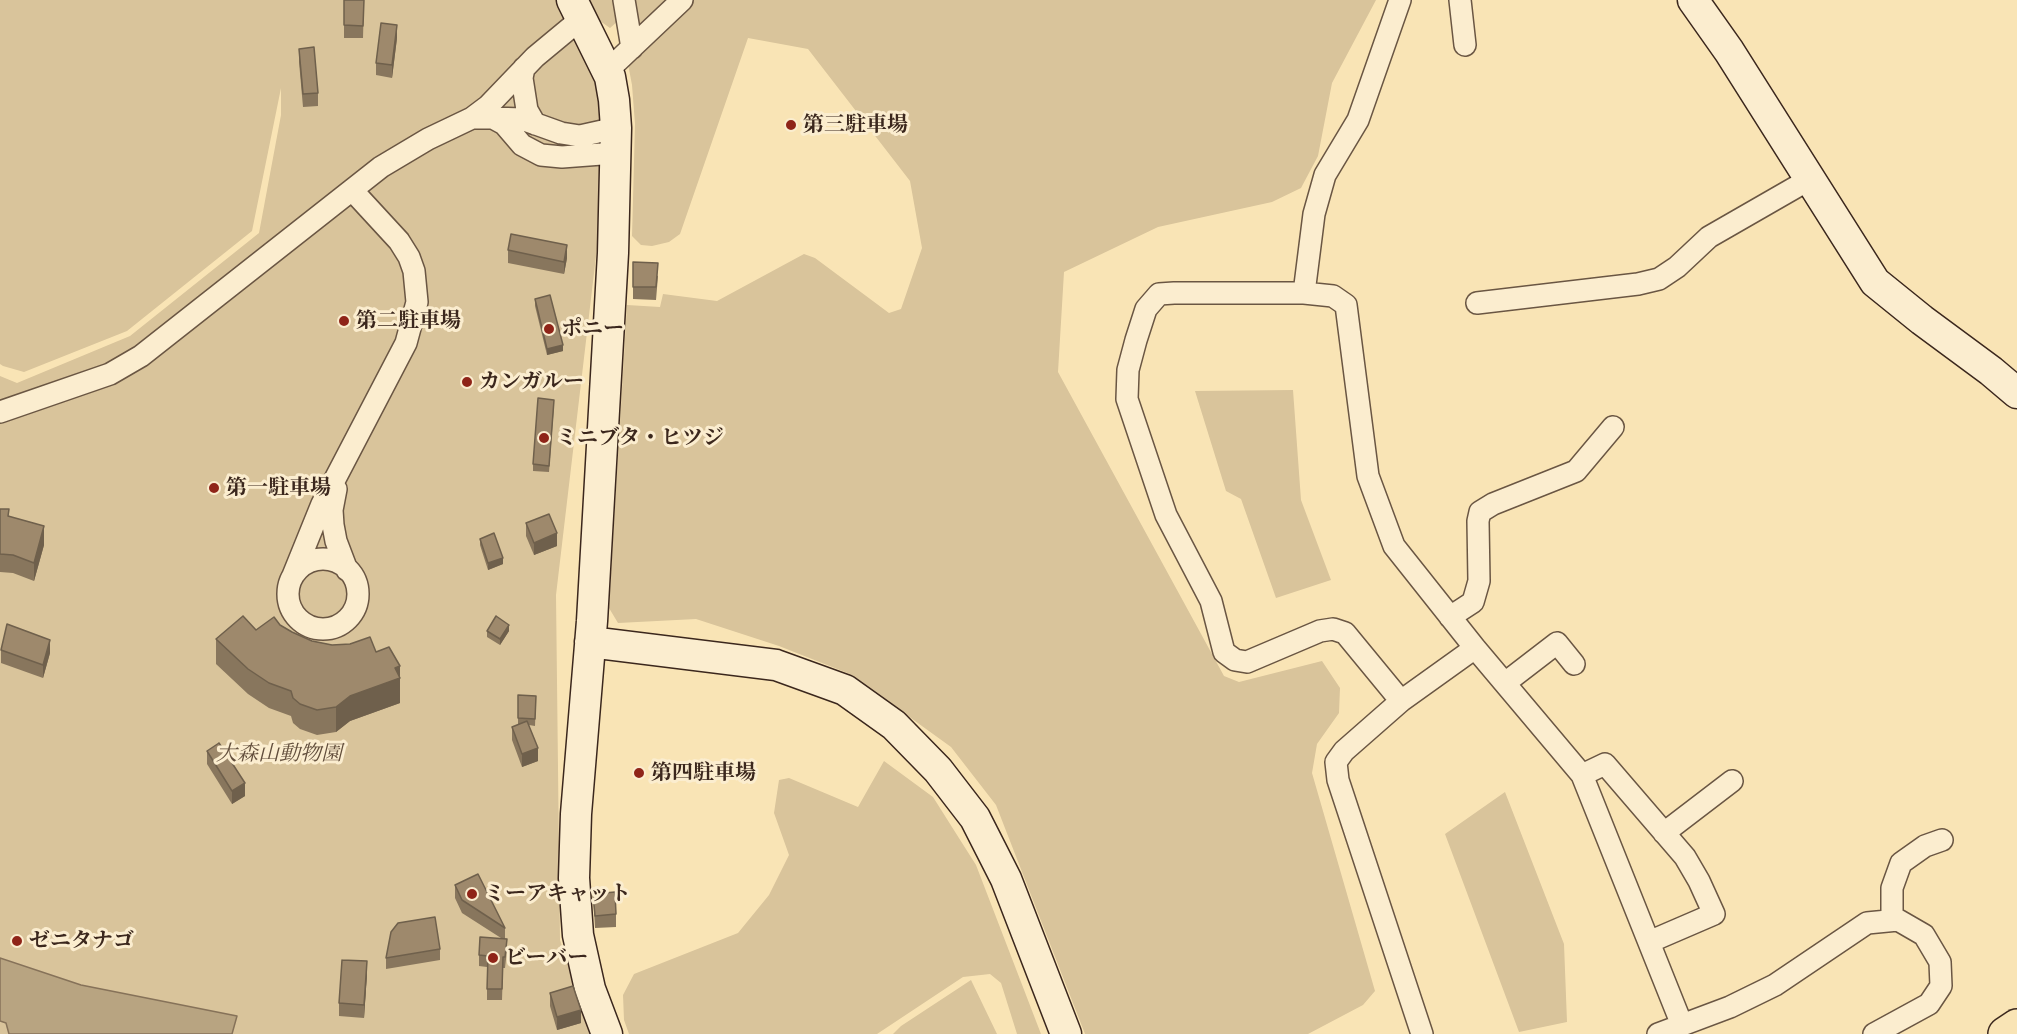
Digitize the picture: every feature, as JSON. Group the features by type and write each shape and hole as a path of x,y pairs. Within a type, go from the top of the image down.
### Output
{"main road":[{"path":"2005,1034 2017,1026"}],"street":[{"path":"624,0 632,48"},
{"path":"607,71 682,0"},
{"path":"1304,293 1314,214 1325,175 1358,120 1400,0"},
{"path":"1460,0 1465,45"},
{"path":"1693,0 1729,51 1875,282 2017,393"},
{"path":"0,412 110,374 129,364 173,333 381,167 472,118 488,106 577,9 607,71 614,100 613,253 590,642 576,814 574,878 578,935 590,989 607,1034"},
{"path":"524,68 522,78 527,110 535,124"},
{"path":"472,118 522,119 561,133 615,141"},
{"path":"493,118 504,124 522,145 541,155 561,157 615,141"},
{"path":"1478,303 1638,284 1659,279 1677,267 1709,237 1810,179"},
{"path":"292,578 308,563 330,560 341,564 356,581 357,604 343,623 332,628 309,627 292,611 289,589 292,578 322,504 406,343 417,302 414,271 409,257 399,241 352,190"},
{"path":"1401,701 1345,633 1333,629 1320,631 1247,662 1235,660 1224,652 1210,601 1166,514 1127,399 1128,370 1136,340 1146,309 1160,294 1174,292 1304,293 1333,296 1346,305 1350,320 1368,476 1394,546 1475,648 1582,775 1682,1025"},
{"path":"1450,617 1473,602 1479,581 1478,521 1480,512 1493,504 1576,471 1613,427"},
{"path":"338,474 332,510 333,525 336,541 347,570"},
{"path":"590,642 776,664 845,690 894,725 938,770 975,818 1006,879 1066,1034"},
{"path":"1505,683 1557,642 1574,664"},
{"path":"1422,1034 1338,780 1336,762 1344,751 1401,701 1475,648"},
{"path":"1582,775 1605,764 1685,857 1714,914 1649,942"},
{"path":"1664,833 1732,781"},
{"path":"1892,920 1892,888 1900,863 1925,846 1942,840"},
{"path":"1658,1034 1730,1007 1775,985 1867,923 1898,920 1924,935 1940,962 1941,986 1929,1004 1874,1034"}],"green space":[{"name":"大森山動物園","path":"0,0 558,0 597,79 605,180 556,595 560,940 591,1034 0,1034 0,376 17,383 130,336 259,233 281,115 281,88 252,231 127,331 24,372 3,366 0,364"},
{"path":"590,0 616,0 618,21 610,28 600,21"},
{"path":"635,0 1376,0 1332,83 1318,156 1301,188 1272,202 1158,227 1064,272 1058,372 1224,676 1239,682 1322,661 1340,688 1339,713 1317,744 1312,773 1375,991 1363,1005 1308,1034 1085,1034 996,805 951,747 850,674 779,646 696,619 618,623 609,608 627,305 660,307 663,294 717,301 804,254 815,258 889,313 901,309 922,248 910,181 808,49 748,38 680,234 669,242 652,246 641,245 632,236 635,124 628,64 661,28 639,23"},
{"path":"1293,390 1301,500 1331,580 1276,598 1241,499 1226,491 1195,391"},
{"path":"884,761 933,797 976,865 1041,1034 1017,1034 1001,983 990,974 963,977 877,1034 629,1034 624,1020 623,995 634,974 738,933 769,895 789,855 774,813 779,780 789,778 858,807"},
{"path":"1505,792 1564,944 1567,1022 1519,1032 1445,834"},
{"path":"971,980 997,1034 893,1034 901,1026"}],"shaded area":[{"path":"0,958 81,985 237,1016 232,1034 9,1034 6,1023 0,1021"}],"building":[{"path":"344,0 364,0 363,26 344,25"},
{"path":"381,23 397,25 392,65 376,63"},
{"path":"314,47 318,93 303,94 299,49"},
{"path":"511,234 567,245 564,262 508,250"},
{"path":"633,262 658,263 656,287 633,287"},
{"name":"ポニー","path":"550,295 563,345 547,349 535,299"},
{"name":"ミニブタ・ヒツジ","path":"538,398 554,400 549,466 533,464"},
{"path":"0,509 9,509 8,516 44,526 34,563 13,555 0,554"},
{"path":"549,514 557,533 534,543 526,523"},
{"path":"494,533 503,558 488,563 480,539"},
{"path":"243,616 256,630 274,617 280,625 292,632 312,641 332,645 350,644 370,637 376,652 389,647 400,666 395,668 400,678 350,696 336,707 317,710 300,704 293,698 291,691 269,683 248,669 216,639"},
{"path":"496,616 509,625 500,639 487,631"},
{"path":"7,624 50,640 43,665 1,650"},
{"path":"518,695 536,696 535,719 518,718"},
{"path":"527,721 538,748 522,754 512,727"},
{"path":"219,743 245,783 232,791 207,751"},
{"path":"478,874 505,928 462,900 455,885"},
{"path":"615,892 616,914 595,916 593,894"},
{"path":"435,917 440,949 386,958 391,932 398,923"},
{"path":"480,937 507,939 505,957 503,957 502,989 487,989 488,956 479,955"},
{"path":"342,960 367,961 364,1005 339,1003"},
{"path":"573,986 581,1010 557,1017 550,993"}],"place":[{"name":"第三駐車場","path":"791,125"},
{"name":"第二駐車場","path":"344,321"},
{"name":"ポニー","path":"549,329"},
{"name":"カンガルー","path":"467,382"},
{"name":"ミニブタ・ヒツジ","path":"544,438"},
{"name":"第一駐車場","path":"214,488"},
{"name":"第四駐車場","path":"639,773"},
{"name":"ミーアキャット","path":"472,894"},
{"name":"ゼニタナゴ","path":"17,941"},
{"name":"ビーバー","path":"493,958"}]}
